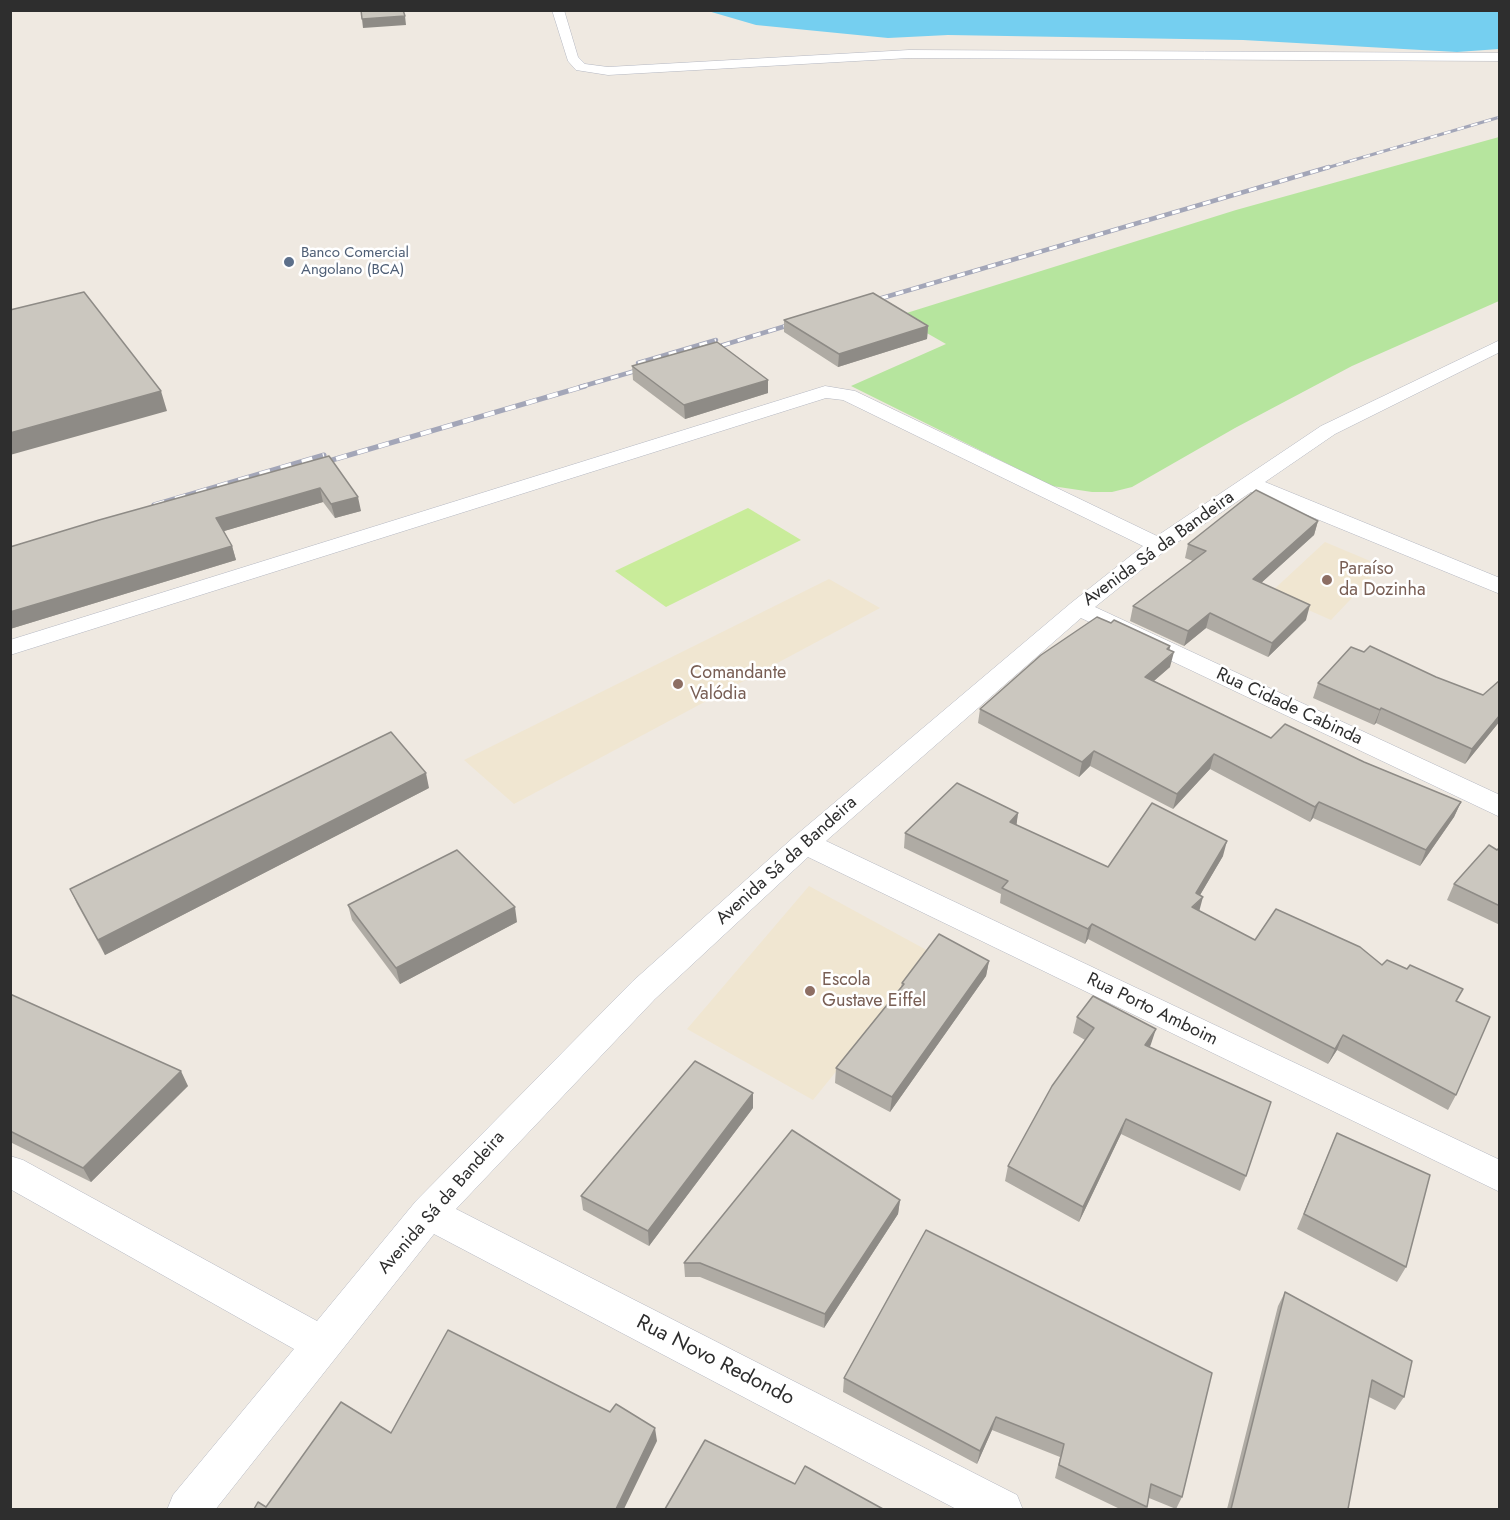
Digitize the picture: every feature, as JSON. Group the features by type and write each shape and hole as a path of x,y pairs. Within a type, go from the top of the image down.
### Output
{"street":[{"path":"558,10 572,58 581,68 608,71 909,54 1500,57"},
{"name":"Avenida Sá da Bandeira","path":"188,1509 429,1213 644,990 805,843 1079,608 1158,545 1328,430 1500,345"},
{"path":"10,648 825,392 848,395 1158,545"},
{"path":"1249,483 1500,587"},
{"name":"Rua Cidade Cabinda","path":"1079,608 1500,807"},
{"name":"Rua Porto Amboim","path":"805,843 1500,1178"},
{"path":"10,1171 322,1344"},
{"name":"Rua Novo Redondo","path":"429,1213 1002,1509"}],"shaded area":[{"name":"Paraíso da Dozinha","path":"1325,542 1382,566 1331,620 1270,593"},
{"name":"Comandante Valódia","path":"829,579 880,608 514,804 464,760"},
{"name":"Escola Gustave Eiffel","path":"809,886 932,953 813,1100 687,1029"}],"green space":[{"path":"1499,137 1499,301 1352,366 1235,428 1132,487 1112,492 1092,492 1052,486 851,386 946,344 897,316 1236,210"},
{"path":"748,508 801,540 666,607 615,571"}],"water":[{"path":"1499,10 1499,49 1457,52 1243,40 948,35 888,38 756,25 708,11"}],"building":[{"path":"361,10 403,10 405,16 362,19"},
{"path":"84,292 161,391 10,433 10,310"},
{"path":"873,293 928,326 839,354 784,320"},
{"path":"717,342 768,380 684,405 632,366"},
{"path":"329,456 358,497 331,504 320,488 216,518 232,546 10,612 10,547"},
{"path":"1256,490 1318,521 1253,579 1310,605 1272,643 1210,613 1188,631 1133,606 1206,551 1188,544"},
{"path":"1097,617 1111,623 1114,620 1170,646 1167,649 1174,652 1145,677 1271,738 1285,724 1364,762 1461,802 1426,850 1319,802 1315,807 1214,754 1177,794 1094,751 1082,762 980,709 1041,655"},
{"path":"1370,646 1436,677 1483,695 1500,680 1500,715 1472,749 1381,708 1380,710 1318,683 1351,647 1364,652"},
{"path":"391,732 426,773 98,940 70,889"},
{"path":"957,783 1018,813 1010,822 1108,867 1152,803 1227,841 1196,893 1203,897 1192,907 1255,940 1276,909 1360,947 1382,965 1387,960 1407,969 1410,965 1463,989 1456,1001 1490,1017 1456,1095 1343,1035 1335,1049 1092,924 1088,929 1002,888 1008,881 905,833"},
{"path":"1489,845 1497,850 1500,847 1500,906 1454,884"},
{"path":"457,850 515,907 396,968 348,905"},
{"path":"939,934 989,961 892,1097 836,1068 904,984 902,983"},
{"path":"10,994 181,1071 83,1168 10,1131"},
{"path":"1093,996 1156,1029 1145,1045 1271,1102 1246,1176 1126,1119 1083,1207 1008,1166 1052,1086 1094,1028 1077,1017"},
{"path":"695,1061 753,1093 648,1231 581,1196"},
{"path":"792,1130 900,1200 825,1314 700,1263 684,1263"},
{"path":"1337,1133 1430,1175 1406,1267 1304,1214"},
{"path":"926,1230 1212,1373 1182,1497 1151,1484 1147,1507 1059,1465 1064,1444 996,1417 980,1451 844,1378"},
{"path":"1285,1292 1412,1361 1404,1397 1372,1380 1348,1509 1231,1509"},
{"path":"448,1330 610,1412 616,1404 655,1428 616,1509 254,1509 258,1502 266,1507 341,1402 391,1433"},
{"path":"705,1440 795,1484 805,1466 883,1509 665,1509"}],"railway":[{"path":"1323,169 1500,117"},
{"path":"865,303 1329,167"},
{"path":"707,350 799,322"},
{"path":"638,363 716,340"},
{"path":"580,387 649,367"},
{"path":"315,465 585,386"},
{"path":"154,505 324,455"}],"place":[{"name":"Banco Comercial Angolano (BCA)","path":"289,262"},
{"name":"Paraíso da Dozinha","path":"1327,580"},
{"name":"Comandante Valódia","path":"678,684"},
{"name":"Escola Gustave Eiffel","path":"810,991"}]}
